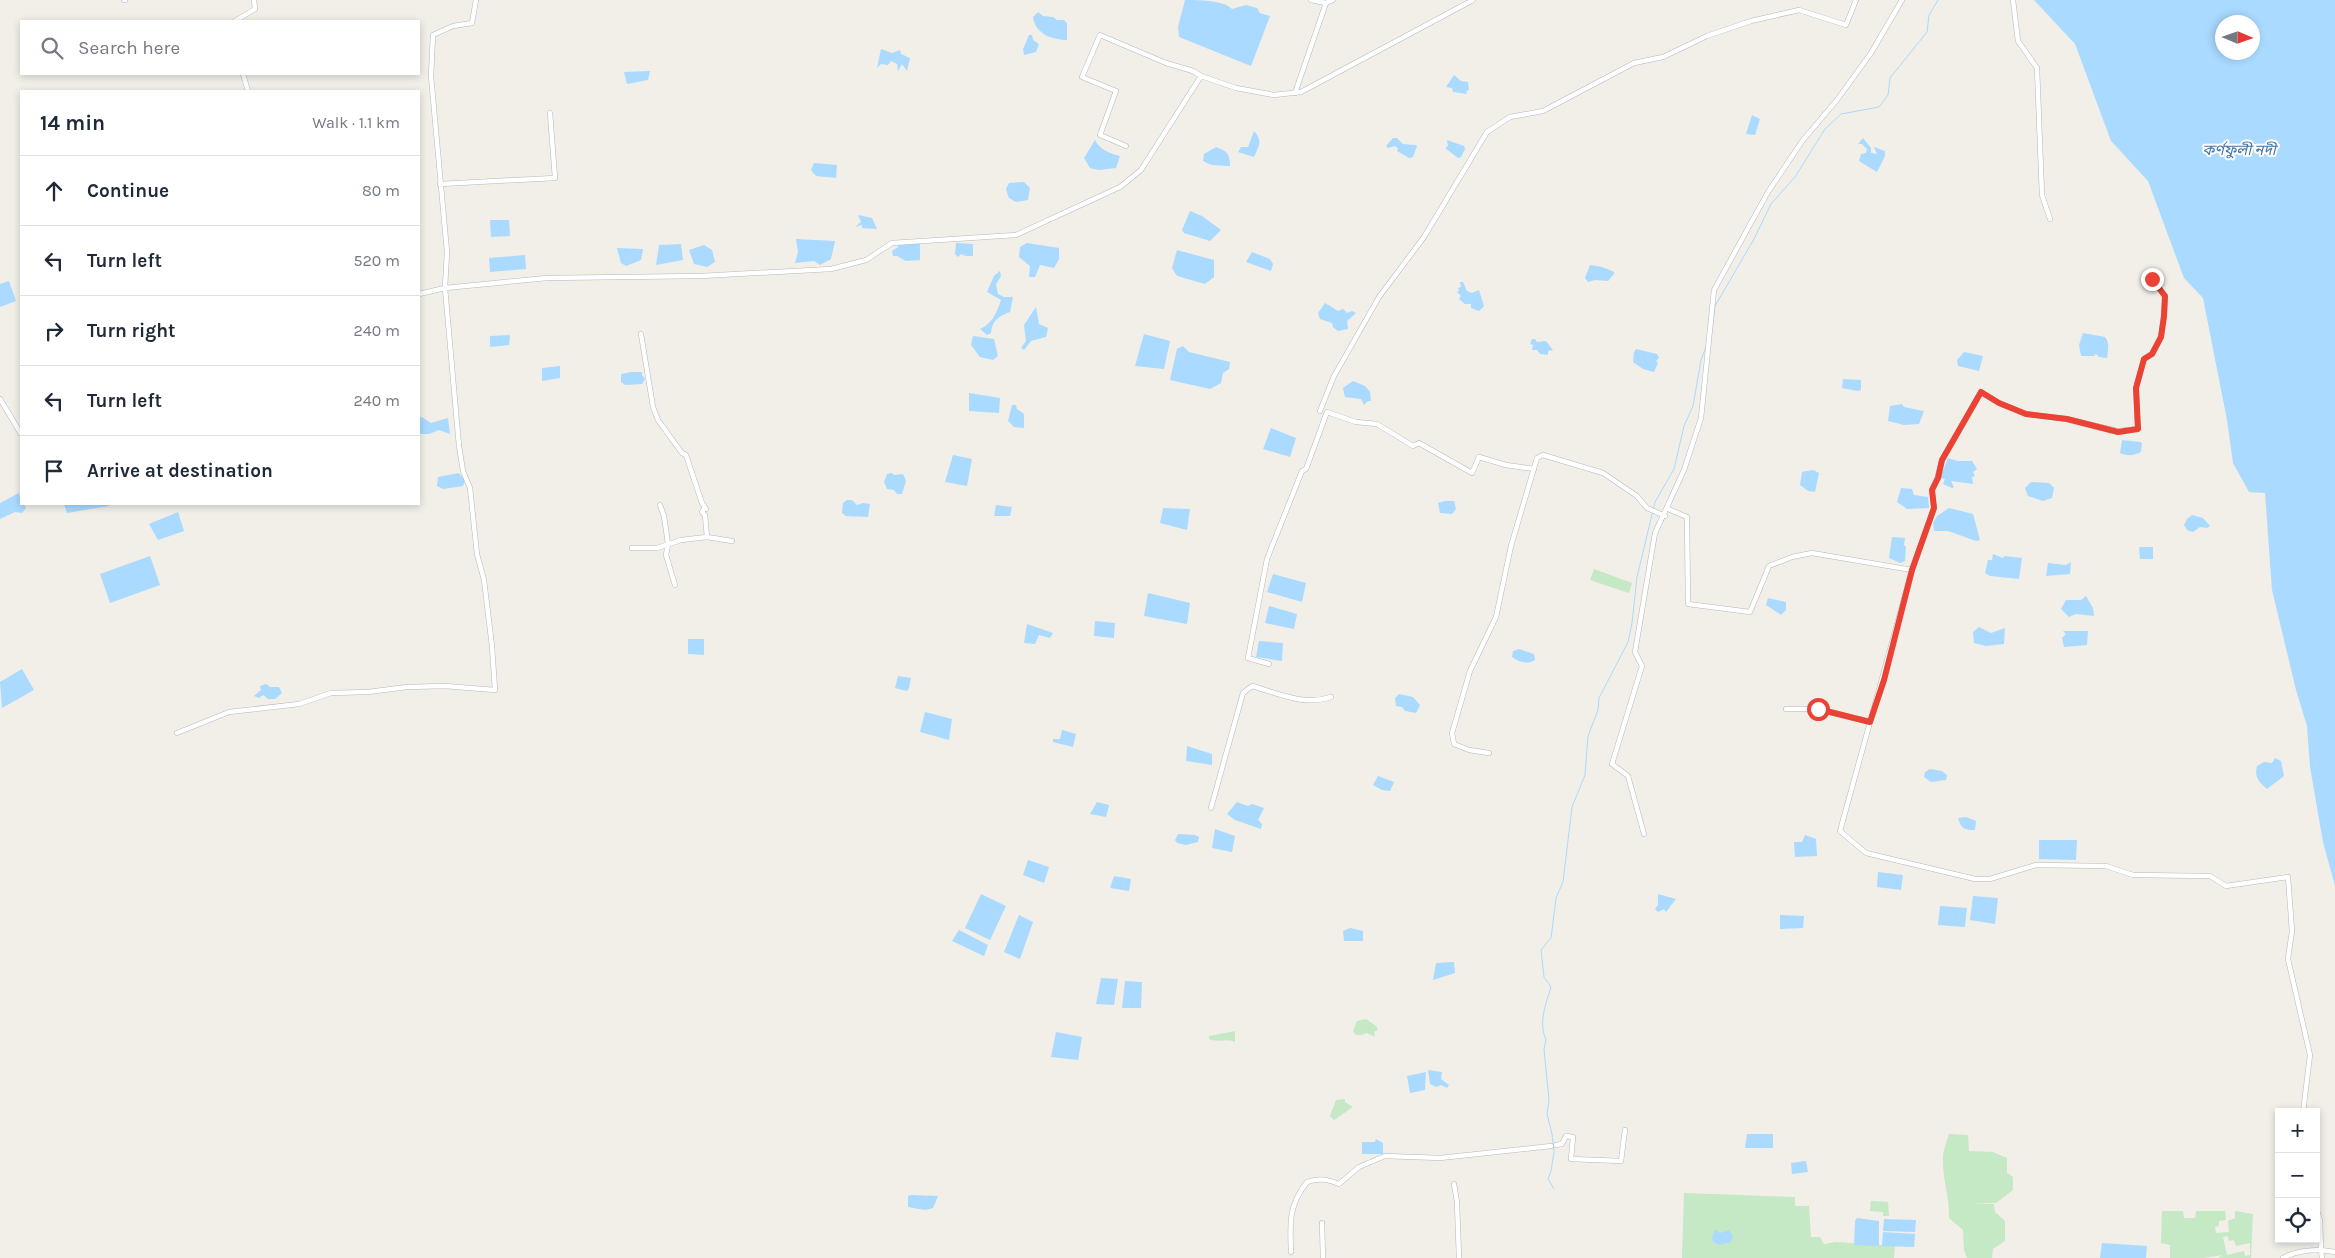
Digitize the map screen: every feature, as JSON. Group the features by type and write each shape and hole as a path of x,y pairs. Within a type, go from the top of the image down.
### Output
{"street":[{"path":"237,20 256,9 254,0"},
{"path":"177,733 229,712 299,704 331,693 368,692 407,686 445,686 495,690 484,580 476,554 470,488 463,471 459,446 445,288 447,252 431,76 432,37 434,33 452,26 472,23 476,0"},
{"path":"1312,0 1326,3 1333,0"},
{"path":"1126,146 1100,135 1116,91 1082,77 1100,35 1166,63 1193,71 1201,76 1236,88 1274,95 1301,92 1474,0"},
{"path":"1320,411 1334,376 1379,297 1424,237 1487,132 1510,117 1543,111 1634,63 1663,57 1707,36 1751,21 1799,10 1846,25 1856,0"},
{"path":"1644,834 1628,776 1612,764 1642,666 1635,652 1655,533 1665,516 1684,470 1701,418 1714,290 1768,192 1803,140 1837,100 1871,53 1902,0"},
{"path":"2013,0 2018,40 2037,68 2042,195 2050,218"},
{"path":"1295,93 1326,3"},
{"path":"243,75 248,90"},
{"path":"420,294 445,288 547,278 701,276 831,268 866,260 892,243 1016,235 1120,187 1142,170 1201,76"},
{"path":"440,184 555,178 550,113"},
{"path":"2152,279 2165,296 2164,316 2161,337 2152,354 2144,359 2136,388 2138,429 2118,432 2067,419 2026,414 1999,403 1981,392 1942,460 1938,478 1932,490 1934,508 1912,570 1884,680 1870,722 1840,831 1866,853 1975,879 1990,879 2036,865 2106,866 2133,874 2210,876 2226,886 2288,877 2292,931 2288,959 2310,1055 2303,1108"},
{"path":"642,334 653,407 658,420 682,453 686,455 705,509 702,512 705,515 707,537"},
{"path":"0,399 20,432"},
{"path":"1269,664 1248,658 1267,559 1302,472 1306,470 1327,412 1356,422 1377,424 1413,446 1420,443 1472,473 1479,457 1506,465 1534,469"},
{"path":"1489,753 1469,750 1454,744 1452,733 1470,671 1496,617 1511,546 1537,458 1542,455 1603,473 1637,496 1647,508 1665,516"},
{"path":"660,505 664,516 668,544 666,554 675,584"},
{"path":"1668,509 1688,517 1688,604 1750,612 1769,566 1792,557 1812,553 1912,570"},
{"path":"632,548 657,548 668,544 707,537 732,541"},
{"path":"1211,808 1243,693 1252,686 1301,700 1318,702 1331,697"},
{"path":"1786,709 1818,709 1870,722"},
{"path":"1291,1252 1290,1216 1297,1196 1307,1182 1316,1179 1328,1180 1339,1184 1359,1167 1385,1156 1440,1158 1553,1146 1562,1144 1566,1136 1573,1137 1571,1158 1622,1161 1625,1130"},
{"path":"1454,1184 1457,1202 1459,1258"},
{"path":"2320,1220 2322,1258"},
{"path":"1322,1223 1323,1258"},
{"path":"2284,1258 2292,1253 2321,1250 2335,1252"}],"green space":[{"path":"1594,569 1632,583 1629,593 1590,580"},
{"path":"1366,1019 1376,1026 1378,1030 1374,1032 1375,1037 1367,1033 1356,1035 1353,1031 1357,1021"},
{"path":"1235,1031 1235,1042 1209,1039 1209,1036"},
{"path":"1345,1099 1345,1102 1353,1107 1334,1120 1330,1116 1336,1100"},
{"path":"1949,1134 1968,1135 1969,1151 1993,1152 2007,1158 2007,1173 2013,1177 2013,1190 1996,1203 1971,1203 1994,1204 1995,1212 2005,1221 2005,1241 1993,1249 1992,1258 1967,1258 1964,1250 1963,1230 1949,1218 1943,1158"},
{"path":"1684,1193 1795,1197 1795,1206 1809,1206 1811,1237 1820,1237 1824,1244 1836,1242 1895,1246 1894,1258 1682,1258"},
{"path":"1871,1201 1888,1202 1889,1216 1883,1216 1883,1212 1870,1211"},
{"path":"2162,1211 2183,1211 2184,1218 2195,1218 2196,1211 2225,1211 2226,1220 2219,1221 2219,1226 2215,1227 2216,1233 2229,1232 2228,1221 2235,1218 2235,1211 2253,1214 2251,1258 2218,1258 2223,1255 2203,1258 2170,1258 2170,1245 2161,1243","holes":["2228,1236 2229,1241 2234,1240 2236,1246 2250,1243 2250,1255 2245,1256 2244,1251 2227,1255 2223,1237"]}],"water":[{"path":"1185,0 1217,2 1232,9 1246,5 1257,8 1260,13 1270,16 1251,66 1179,37 1178,27"},
{"name":"কর্ণফুলী নদী","path":"2034,0 2335,0 2335,886 2323,842 2310,767 2307,726 2296,690 2272,590 2265,493 2249,492 2233,463 2227,420 2203,298 2184,278 2148,181 2111,141 2075,44"},
{"path":"1038,12 1043,16 1064,20 1067,23 1067,40 1056,39 1041,32 1034,23 1033,17"},
{"path":"1029,35 1032,35 1033,40 1039,44 1036,52 1024,55 1023,49"},
{"path":"881,49 892,53 900,50 901,54 910,58 907,71 902,64 898,71 897,64 891,61 888,65 881,64 877,68"},
{"path":"650,71 648,80 627,84 624,72"},
{"path":"1454,75 1461,81 1468,82 1469,90 1466,91 1467,94 1453,92 1452,88 1446,87"},
{"path":"1752,115 1760,119 1755,135 1746,134"},
{"path":"1254,131 1259,141 1259,147 1254,157 1238,152 1241,147 1248,147"},
{"path":"1393,138 1397,138 1403,144 1417,146 1413,157 1409,158 1397,151 1398,148 1395,146 1388,148 1386,146"},
{"path":"1863,138 1871,148 1871,153 1877,154 1874,147 1885,151 1885,156 1877,172 1859,161 1861,154 1866,153 1867,149 1862,144 1858,144"},
{"path":"1095,140 1106,151 1120,156 1116,168 1099,170 1090,168 1084,158"},
{"path":"1447,140 1464,146 1465,149 1461,157 1458,158 1445,148 1448,146"},
{"path":"1216,147 1227,154 1230,166 1211,165 1203,161 1204,154"},
{"path":"814,163 837,165 836,178 816,176 811,170"},
{"path":"1024,182 1030,188 1028,200 1016,202 1009,198 1006,189 1009,183"},
{"path":"1190,211 1202,216 1221,230 1210,241 1184,233 1182,230"},
{"path":"858,215 872,218 877,229 862,228 862,225 855,227 861,222"},
{"path":"490,220 509,220 510,236 491,237"},
{"path":"796,239 835,241 831,259 820,265 814,261 795,263 798,252"},
{"path":"920,242 920,260 906,261 893,256 892,251 898,247 898,243"},
{"path":"956,243 973,244 973,256 961,254 958,257 955,254"},
{"path":"1027,243 1059,248 1059,259 1054,268 1040,265 1035,277 1029,277 1030,266 1019,257 1020,247"},
{"path":"681,244 683,260 656,265 659,245"},
{"path":"704,245 712,250 715,262 707,267 694,264 689,250"},
{"path":"617,248 643,249 641,260 626,266 621,263"},
{"path":"1177,250 1214,260 1214,277 1205,284 1177,276 1172,268"},
{"path":"1252,252 1270,259 1273,264 1271,271 1246,262"},
{"path":"525,255 526,269 490,272 489,258"},
{"path":"1590,265 1606,268 1614,272 1614,274 1608,281 1595,280 1588,282 1585,278"},
{"path":"1000,271 1001,276 996,284 998,294 1004,297 1013,297 1010,312 997,319 991,333 987,335 980,329 991,321 1001,300 987,292 994,276"},
{"path":"9,281 16,301 0,307 0,284"},
{"path":"1460,282 1463,282 1467,291 1472,293 1479,290 1484,306 1479,311 1471,308 1471,304 1465,304 1459,299 1461,296 1457,292 1459,291 1458,288 1461,287"},
{"path":"1325,303 1338,311 1343,309 1347,313 1352,311 1356,313 1347,321 1348,329 1338,331 1333,327 1332,323 1320,319 1318,313"},
{"path":"1036,307 1039,324 1048,328 1046,337 1031,341 1024,350 1021,348 1026,341 1024,325"},
{"path":"2083,333 2107,339 2107,358 2099,357 2096,354 2094,356 2081,356 2079,345"},
{"path":"1144,334 1170,341 1164,369 1135,366"},
{"path":"510,335 509,345 490,347 490,336"},
{"path":"973,336 994,339 998,356 993,360 980,357 971,345"},
{"path":"1532,339 1535,339 1537,342 1546,341 1553,350 1548,351 1548,355 1532,350 1533,345 1530,344"},
{"path":"1183,346 1189,352 1230,362 1229,369 1223,373 1221,383 1210,389 1170,380 1177,349"},
{"path":"1636,349 1657,354 1659,358 1656,361 1658,363 1654,372 1643,369 1633,362"},
{"path":"1964,352 1983,356 1979,371 1958,366 1957,360"},
{"path":"560,366 560,378 542,381 542,368"},
{"path":"642,372 645,379 642,384 625,385 621,382 621,374"},
{"path":"1843,379 1861,380 1861,390 1842,388"},
{"path":"1353,381 1365,386 1370,392 1371,401 1364,405 1361,399 1345,397 1343,388"},
{"path":"969,393 1000,398 999,413 969,411"},
{"path":"1902,404 1904,407 1924,411 1919,424 1904,425 1888,421 1890,406"},
{"path":"1012,405 1016,405 1017,409 1024,414 1024,428 1014,427 1008,421"},
{"path":"420,418 431,423 448,418 450,434 439,430 429,434 420,434"},
{"path":"1271,428 1296,438 1290,457 1263,449"},
{"path":"2122,440 2142,443 2141,452 2130,455 2120,453"},
{"path":"953,455 972,459 967,486 945,482"},
{"path":"1948,458 1958,461 1972,461 1977,469 1973,472 1975,476 1972,477 1973,484 1951,481 1954,487 1952,488 1943,484 1945,479 1940,478"},
{"path":"1813,470 1819,473 1815,492 1808,491 1800,485 1802,472"},
{"path":"459,473 465,480 463,486 443,489 437,486 438,477"},
{"path":"892,473 894,475 903,474 906,481 902,494 897,494 894,490 887,489 884,482 887,474"},
{"path":"2031,482 2049,483 2054,488 2052,498 2043,501 2028,496 2025,488"},
{"path":"1901,488 1912,489 1914,495 1928,497 1929,508 1907,509 1897,502"},
{"path":"19,493 20,505 24,505 26,508 22,513 15,512 0,519 0,503"},
{"path":"847,500 852,500 857,505 863,503 870,504 868,517 846,516 842,513 843,503"},
{"path":"1454,501 1456,509 1452,514 1440,513 1438,503"},
{"path":"64,505 109,505 109,506 67,513"},
{"path":"996,505 1012,507 1010,516 994,516"},
{"path":"1163,508 1190,509 1187,530 1160,523"},
{"path":"1949,508 1973,514 1980,540 1976,541 1948,531 1934,531 1933,523 1937,516"},
{"path":"178,512 184,531 158,540 149,524"},
{"path":"2192,515 2203,518 2210,526 2207,528 2200,527 2193,532 2187,530 2184,525"},
{"path":"1892,537 1905,538 1905,561 1900,563 1889,558"},
{"path":"2139,547 2153,547 2153,559 2140,559"},
{"path":"1993,554 2003,558 2004,556 2022,558 2019,579 1990,576 1985,573 1988,560 1992,560"},
{"path":"150,556 160,585 110,603 100,574"},
{"path":"2071,562 2070,574 2046,576 2048,563 2066,565"},
{"path":"1273,574 1306,583 1302,602 1267,592"},
{"path":"1148,593 1190,603 1187,624 1144,616"},
{"path":"2086,596 2093,608 2094,616 2076,614 2069,617 2061,609 2066,600 2081,600"},
{"path":"1768,598 1786,602 1786,610 1781,615 1766,605"},
{"path":"1269,606 1297,614 1294,629 1265,623"},
{"path":"1095,621 1115,623 1114,638 1094,636"},
{"path":"1027,624 1053,633 1050,638 1039,635 1035,644 1024,643"},
{"path":"1979,627 1991,633 2005,628 2004,644 1986,646 1974,643 1973,632"},
{"path":"2063,631 2088,631 2087,645 2064,647 2062,638 2066,634"},
{"path":"688,639 704,639 704,655 688,654"},
{"path":"1259,641 1283,643 1282,661 1256,657"},
{"path":"1519,649 1534,654 1535,660 1523,662 1512,657 1513,651"},
{"path":"22,669 34,690 2,708 0,682"},
{"path":"898,676 911,678 907,691 895,688"},
{"path":"266,684 270,687 279,687 282,693 275,699 268,699 263,695 259,698 254,696 261,690 260,686"},
{"path":"1399,694 1413,697 1420,705 1416,713 1405,711 1402,707 1396,706 1395,698"},
{"path":"925,712 952,719 949,740 920,732"},
{"path":"1062,730 1076,734 1073,747 1053,742 1053,739 1060,739"},
{"path":"1187,746 1212,754 1212,765 1186,761"},
{"path":"2275,758 2281,761 2284,776 2267,789 2258,779 2256,773 2257,766 2264,762 2272,763"},
{"path":"1930,769 1942,771 1947,775 1946,780 1931,782 1924,777 1925,772"},
{"path":"1378,776 1394,782 1390,791 1382,790 1373,785"},
{"path":"1097,802 1109,805 1106,817 1090,814"},
{"path":"1237,802 1248,806 1252,804 1264,808 1258,820 1262,824 1261,829 1235,820 1227,814"},
{"path":"1966,817 1976,821 1975,830 1962,827 1958,818"},
{"path":"1215,829 1235,836 1232,852 1212,848"},
{"path":"1178,834 1195,835 1199,837 1198,842 1186,845 1177,843 1175,840"},
{"path":"1805,835 1816,839 1817,856 1795,857 1794,842 1802,842"},
{"path":"2039,840 2077,840 2076,860 2039,859"},
{"path":"1028,860 1049,867 1044,883 1023,875"},
{"path":"1878,872 1903,875 1901,890 1877,887"},
{"path":"1114,876 1131,879 1129,891 1110,888"},
{"path":"981,894 1006,906 990,940 965,928"},
{"path":"1658,894 1676,899 1666,912 1664,909 1658,912 1655,909 1658,905"},
{"path":"1973,896 1998,898 1995,924 1970,920"},
{"path":"1940,906 1967,908 1965,927 1938,925"},
{"path":"1019,915 1033,922 1020,959 1004,952"},
{"path":"1780,915 1804,916 1803,928 1780,929"},
{"path":"1350,928 1363,931 1363,941 1344,941 1343,931"},
{"path":"959,930 988,945 984,956 952,941"},
{"path":"1454,962 1455,973 1433,980 1436,963"},
{"path":"1101,978 1118,979 1114,1005 1096,1004"},
{"path":"1125,981 1142,982 1141,1008 1122,1008"},
{"path":"1056,1032 1082,1037 1078,1060 1051,1057"},
{"path":"1428,1070 1442,1072 1441,1079 1449,1085 1447,1088 1441,1085 1436,1087 1430,1084"},
{"path":"1426,1072 1425,1090 1410,1093 1407,1076"},
{"path":"1747,1134 1773,1134 1773,1148 1745,1148"},
{"path":"1376,1139 1383,1143 1383,1154 1362,1154 1362,1142 1375,1142"},
{"path":"1806,1161 1808,1172 1792,1174 1791,1163"},
{"path":"908,1196 938,1196 933,1208 925,1210 908,1207"},
{"path":"1857,1218 1879,1221 1879,1246 1854,1245 1855,1221"},
{"path":"1884,1219 1916,1220 1915,1232 1883,1231"},
{"path":"1716,1229 1720,1233 1729,1230 1733,1236 1731,1242 1719,1245 1713,1242 1712,1237"},
{"path":"1883,1232 1915,1234 1914,1247 1882,1246"},
{"path":"2102,1243 2147,1246 2146,1258 2100,1258"}],"waterway":[{"path":"1712,331 1715,306 1754,239 1771,204 1795,177 1825,129 1841,114 1879,107 1888,95 1890,78 1927,32 1929,15 1938,0"},
{"path":"1554,1189 1548,1179 1554,1152 1547,1114 1549,1100 1544,1049 1546,1040 1543,1027 1544,1013 1551,987 1544,977 1541,950 1551,938 1556,898 1563,882 1572,807 1585,775 1588,736 1598,710 1599,698 1628,642 1637,577 1655,502 1674,469 1684,426 1693,406 1701,360 1706,347"}],"route":[{"path":"1818,709 1870,722 1884,680 1912,570 1934,508 1932,490 1938,478 1942,460 1960,425 1981,392 1999,403 2026,414 2067,419 2118,432 2138,429 2136,388 2144,359 2152,354 2161,337 2164,316 2165,296 2152,279"}]}
